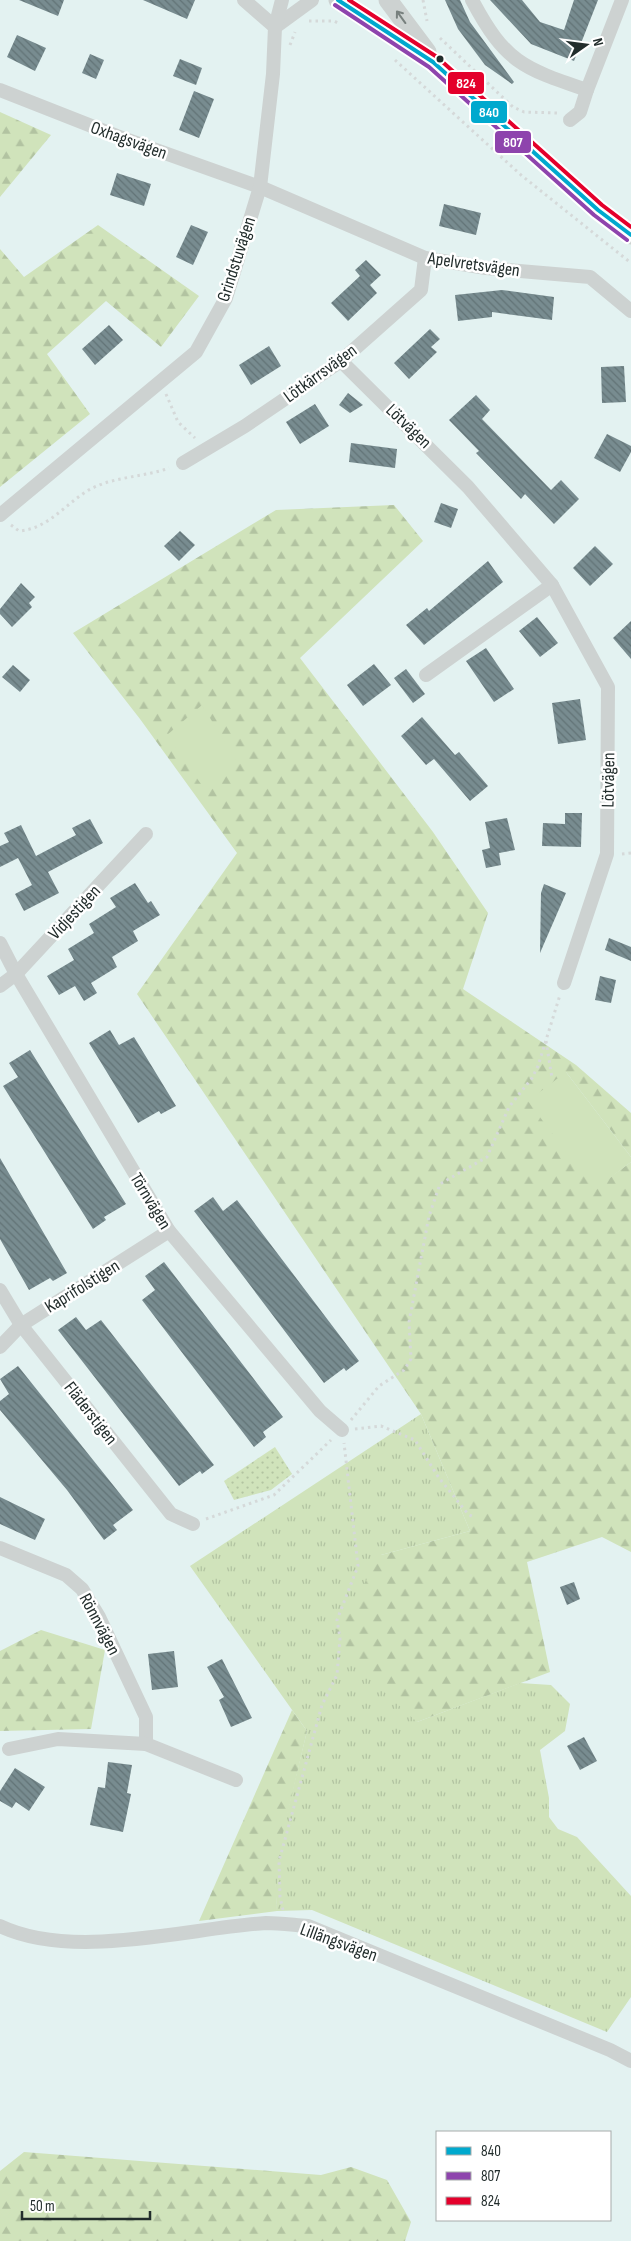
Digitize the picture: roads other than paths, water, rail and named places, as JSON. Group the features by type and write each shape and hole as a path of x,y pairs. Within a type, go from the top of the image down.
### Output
{"main road":[{"path":"338,0 433,62 598,210 631,234"},
{"path":"388,0 433,62"}],"street":[{"path":"244,0 275,27 297,14 312,0"},
{"name":"Grindstuvägen","path":"6,521 196,352 226,298 260,186 273,74 275,27 282,0"},
{"path":"472,0 483,21 507,53 530,70 587,90"},
{"path":"570,120 580,112 622,0"},
{"name":"Oxhagsvägen","path":"0,90 116,136 260,186"},
{"name":"Apelvretsvägen","path":"260,186 425,258 486,268 590,277 631,311"},
{"name":"Lötkärrsvägen","path":"183,463 341,361 421,290 425,258"},
{"name":"Lötvägen","path":"341,361 457,474 552,584 608,687 607,854 564,983"},
{"path":"426,675 552,584"},
{"name":"Vidjestigen","path":"0,986 16,974 146,834"},
{"name":"Törnvägen","path":"0,943 16,974 169,1231 320,1411 342,1430"},
{"name":"Kaprifolstigen","path":"0,1347 21,1325 169,1231"},
{"name":"Fläderstigen","path":"0,1290 21,1325 171,1514 194,1524"},
{"name":"Rönnvägen","path":"0,1548 66,1575 82,1589 99,1617 146,1717 146,1744"},
{"path":"9,1749 58,1739 146,1744 236,1780"},
{"name":"Lillängsvägen","path":"0,1926 12,1932 65,1942 172,1936 267,1923 308,1926 610,2050 631,2061"}]}
